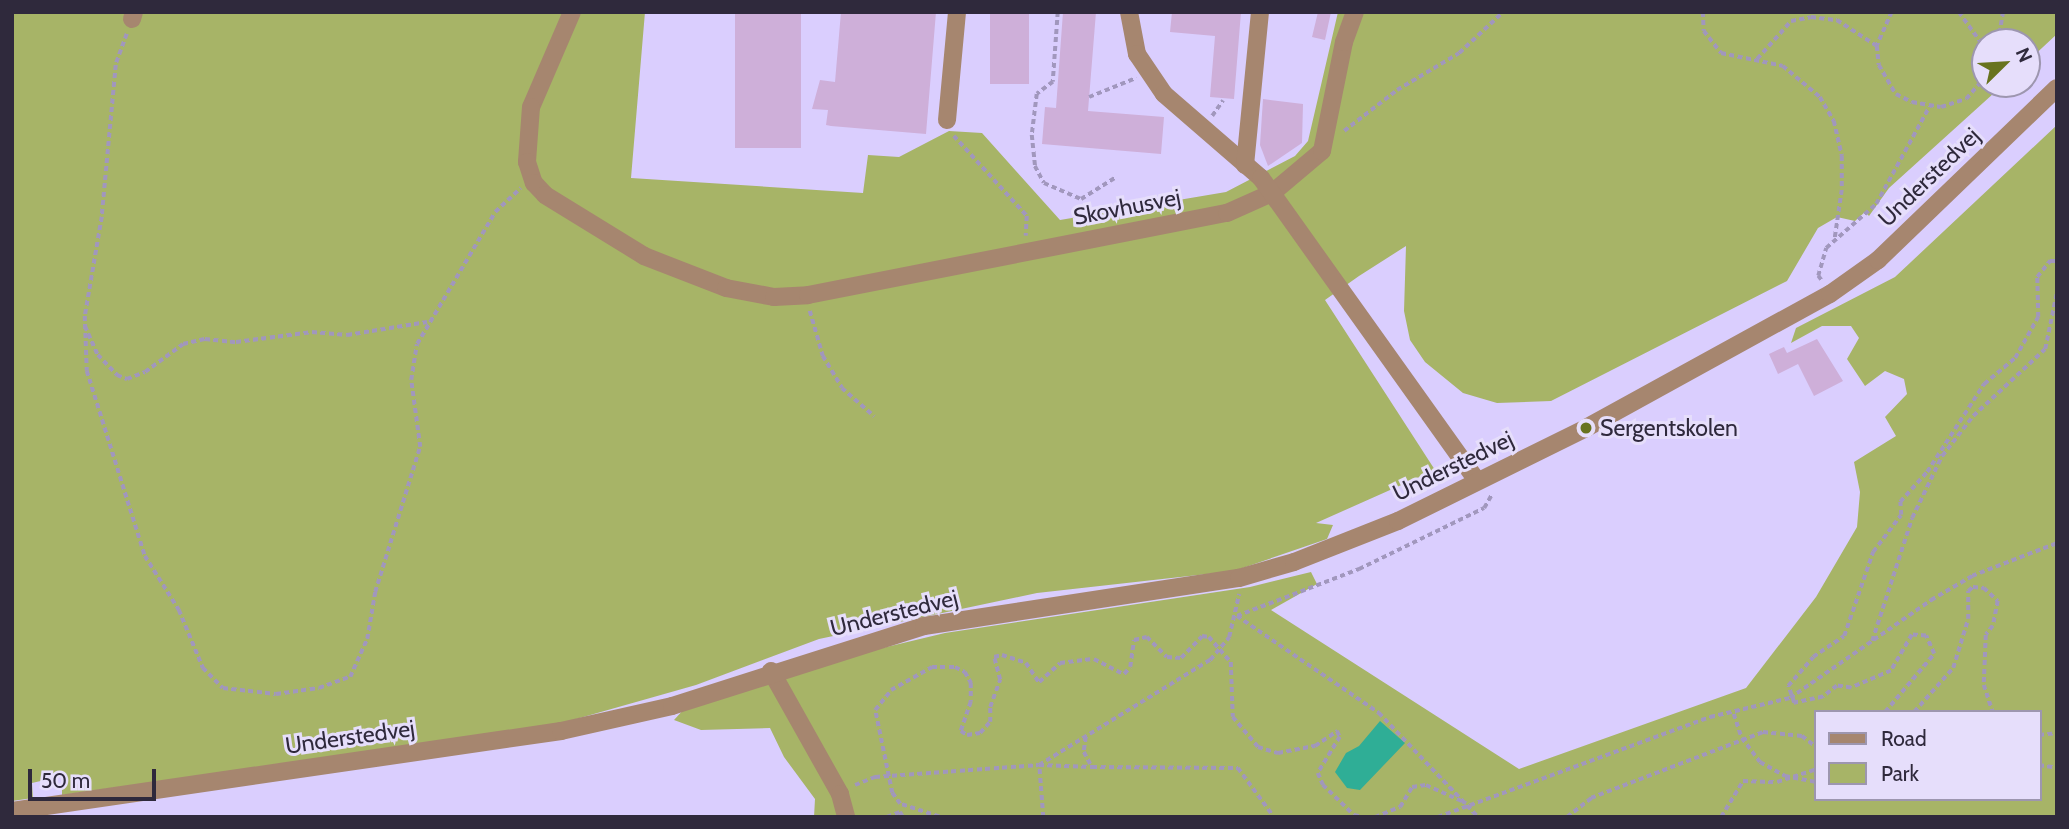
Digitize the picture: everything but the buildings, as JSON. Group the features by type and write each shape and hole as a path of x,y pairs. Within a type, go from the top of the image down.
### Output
{"street":[{"path":"534,183 527,162 531,107 572,12"},
{"path":"948,126 957,12"},
{"path":"1129,12 1138,54 1164,94 1261,178 1477,481"},
{"path":"1245,165 1260,12"},
{"path":"1322,151 1355,12"},
{"name":"Understedvej","path":"12,811 561,731 672,706 771,671 924,626 1239,578 1343,544 1496,472 1738,346 1830,294 1878,260 2057,88"},
{"name":"Skovhusvej","path":"534,183 545,195 644,256 726,288 774,297 808,295 1227,213 1272,193 1322,151"},
{"path":"771,671 839,794 846,817"}],"path":[{"path":"1058,12 1053,82 1037,94 1032,135 1035,166 1044,183 1081,199 1115,178"},
{"path":"1322,151 1397,90 1459,53 1503,12"},
{"path":"1703,12 1704,31 1721,53 1783,66 1804,80 1833,121 1842,156 1842,190 1835,238"},
{"path":"1892,12 1877,46 1879,65 1896,94 1929,107 1966,99 1971,93"},
{"path":"1959,12 1971,29"},
{"path":"133,16 116,65 102,217 84,324 88,371 145,556 179,610 204,668 223,688 276,694 319,688 350,677 367,639 375,592 420,447 411,380 417,344 427,322 495,212 520,188 534,183"},
{"path":"1757,59 1791,21 1811,16 1837,20 1877,46"},
{"path":"1089,97 1149,73"},
{"path":"1830,294 1818,276 1826,248 1876,204 1929,107"},
{"path":"948,126 1027,216 1025,252"},
{"path":"1887,710 1934,654 1926,636 1912,635 1891,671 1851,688 1828,689 1811,702 1794,703 1790,698 1788,686 1813,657 1844,636 1873,552 1901,515 1900,502 1927,472 1984,384 2015,358 2038,317 2037,277 2050,261 2057,261"},
{"path":"1872,642 1912,518 1942,456 1973,416 2045,349 2057,291"},
{"path":"808,295 823,356 842,388 874,416"},
{"path":"84,324 103,360 127,379 145,372 183,344 205,339 236,342 312,331 347,335 427,322"},
{"path":"1237,616 1359,569 1484,508 1490,500 1496,472"},
{"path":"1438,817 1710,717 1734,714 1790,698 1972,576 2057,542"},
{"path":"1039,765 1177,685 1222,649 1237,616 1239,578"},
{"path":"1916,710 1953,668 1968,619 1968,591 1973,587 1984,588 1998,601 1993,626 1986,635 1984,685 1992,710"},
{"path":"1237,616 1379,713 1416,748 1478,817"},
{"path":"939,817 900,804 892,793 876,710 891,690 932,667 955,667 965,672 971,683 971,702 961,730 967,735 980,733 990,722 989,707 1000,680 994,657 1002,654 1026,663 1039,682 1060,663 1094,659 1124,674 1130,667 1134,640 1147,637 1167,657 1181,658 1202,636 1209,637 1231,662 1233,717 1258,747 1278,753 1315,746 1337,731 1340,737 1318,773 1323,785 1354,815 1363,817"},
{"path":"1734,714 1742,738 1760,762 1792,778 1814,770"},
{"path":"1567,817 1591,798 1742,738 1763,732 1802,736 1814,745"},
{"path":"1086,737 1084,752 1092,767"},
{"path":"1039,765 1043,817"},
{"path":"839,794 864,780 890,776 1039,765 1238,768 1274,817"},
{"path":"1721,817 1743,781 1792,778 1814,782"},
{"path":"1375,817 1399,807 1412,788 1426,785 1468,804"},
{"path":"887,817 900,812 903,817"},
{"path":"1598,817 1612,817"}],"green space":[{"path":"12,12 645,12 631,178 863,193 868,155 899,157 949,131 982,133 1060,220 1226,192 1295,156 1308,141 1338,12 2057,12 2057,34 2041,49 2041,28 1971,28 1971,98 1989,98 1889,188 1869,216 1865,212 1855,221 1837,217 1818,228 1787,281 1551,401 1497,403 1463,393 1425,362 1410,340 1404,311 1406,246 1325,300 1435,470 1316,523 1333,525 1327,539 1234,571 1037,593 819,639 696,685 555,725 62,795 62,776 32,783 33,798 12,801"},
{"path":"2057,125 2057,817 814,817 815,799 784,757 770,728 701,730 674,720 685,708 828,661 945,633 1250,587 1311,572 1317,584 1271,610 1519,769 1746,688 1816,597 1857,527 1860,492 1854,462 1896,436 1885,417 1907,394 1904,379 1885,371 1865,386 1847,359 1859,338 1851,326 1822,326 1791,343 1796,328 1895,277"}],"shaded area":[{"path":"1380,721 1405,743 1360,790 1347,788 1335,772 1346,753 1359,746"}],"place":[{"name":"Sergentskolen","path":"1586,428"}]}
